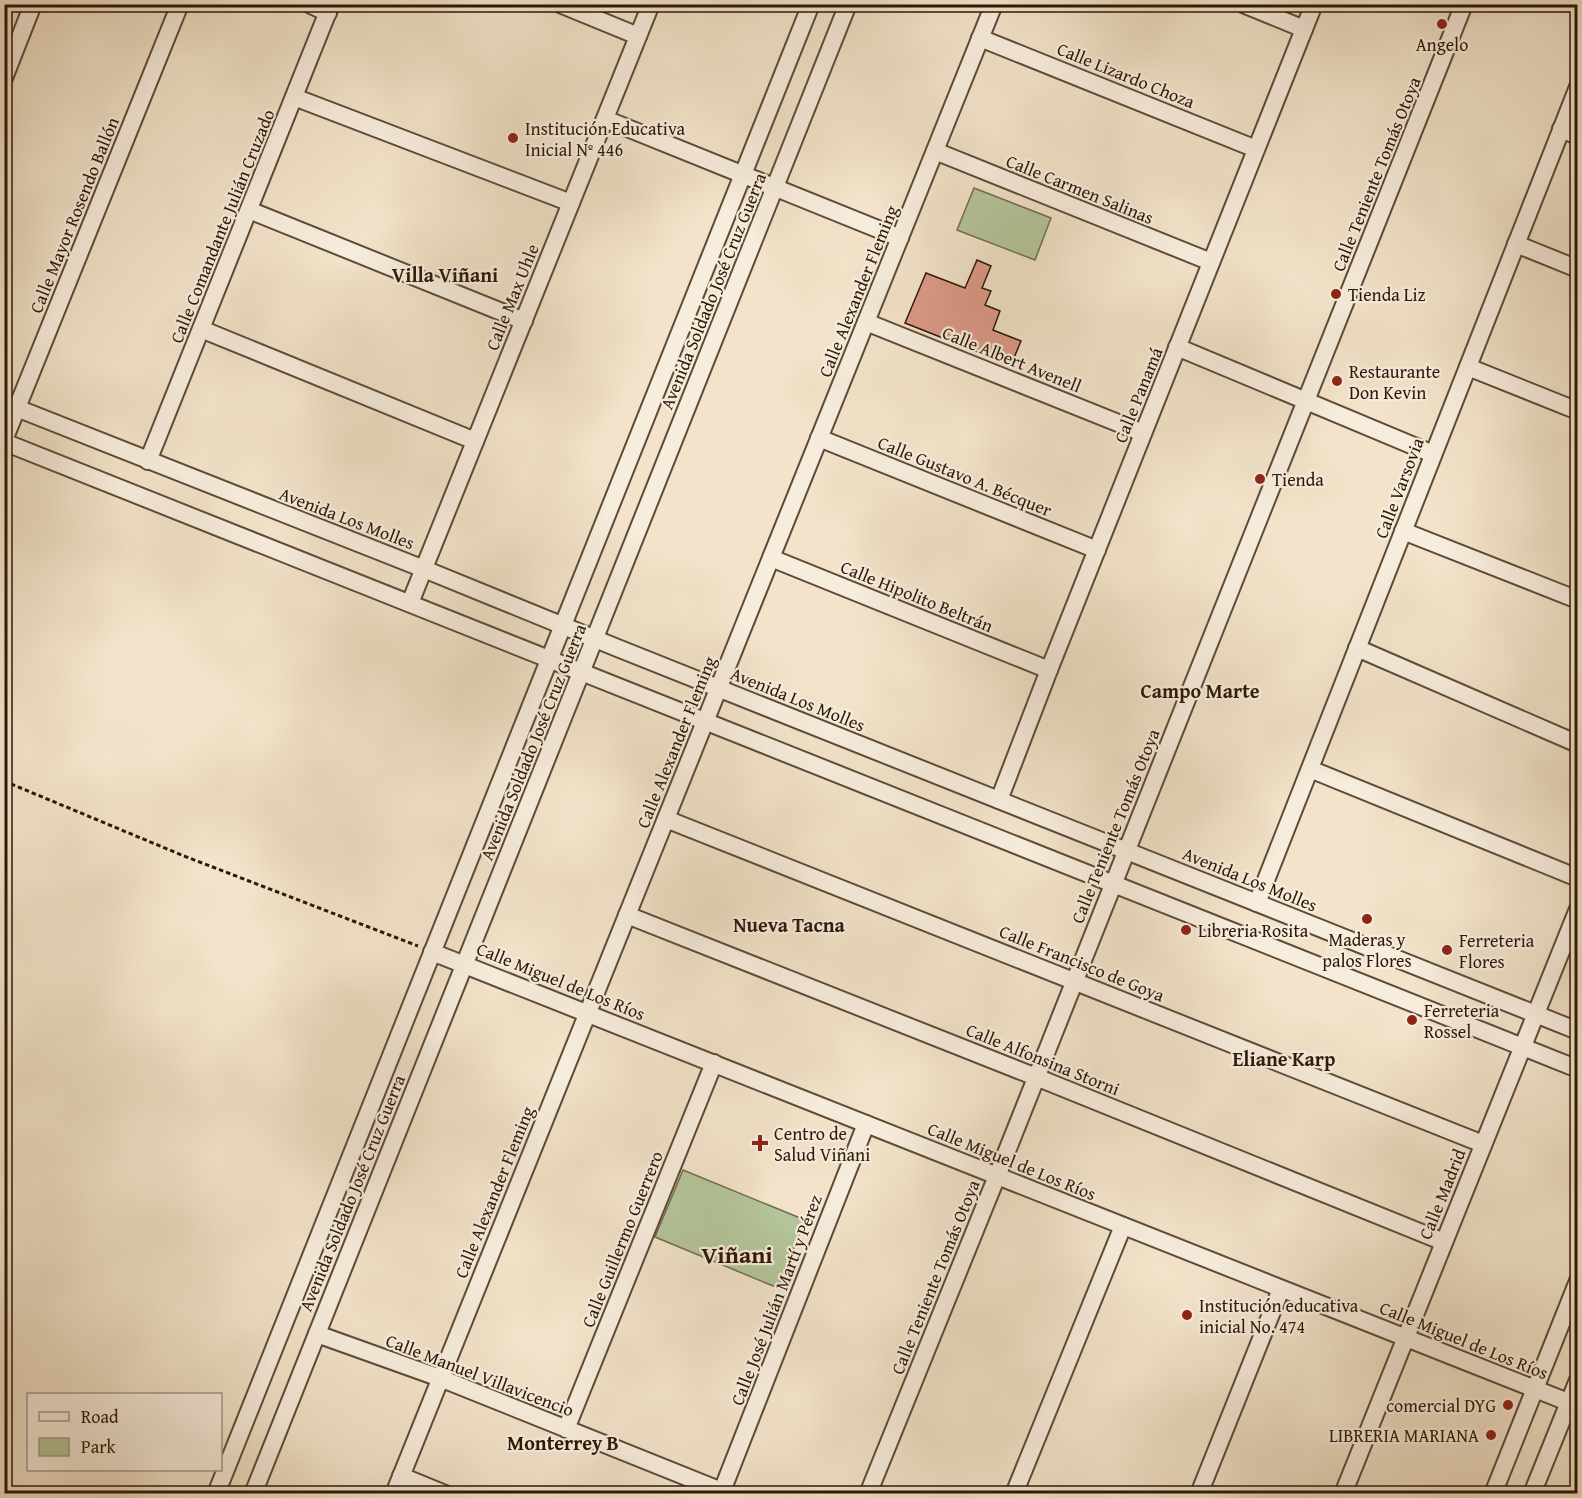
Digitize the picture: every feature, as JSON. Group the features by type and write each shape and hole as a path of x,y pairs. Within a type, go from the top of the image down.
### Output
{"street":[{"path":"4,78 33,4"},
{"name":"Calle Mayor Rosendo Ballón","path":"4,441 11,406 180,4"},
{"path":"309,4 329,9"},
{"path":"560,4 638,36"},
{"name":"Calle Max Uhle","path":"410,603 651,4"},
{"name":"Avenida Soldado José Cruz Guerra","path":"216,1494 811,4"},
{"name":"Avenida Soldado José Cruz Guerra","path":"253,1494 848,4"},
{"name":"Calle Alexander Fleming","path":"394,1494 994,4"},
{"path":"1243,4 1304,29"},
{"name":"Calle Panamá","path":"999,800 1314,4"},
{"name":"Calle Teniente Tomás Otoya","path":"868,1494 1464,4"},
{"name":"Calle Comandante Julián Cruzado","path":"148,461 329,9"},
{"name":"Calle Lizardo Choza","path":"980,38 1256,149"},
{"name":"Calle Varsovia","path":"1257,903 1578,87"},
{"path":"294,97 571,203"},
{"path":"605,119 900,238"},
{"path":"1561,129 1578,136"},
{"name":"Calle Carmen Salinas","path":"935,151 1211,262"},
{"path":"249,210 524,321"},
{"path":"1516,244 1578,269"},
{"name":"Calle Albert Avenell","path":"866,322 1143,433"},
{"path":"201,329 476,441"},
{"path":"1177,348 1433,454"},
{"path":"1468,368 1578,411"},
{"name":"Avenida Los Molles","path":"11,406 1578,1031"},
{"name":"Calle Gustavo A. Bécquer","path":"819,438 1097,550"},
{"path":"4,441 1578,1069"},
{"path":"1403,531 1578,600"},
{"name":"Calle Hipolito Beltrán","path":"771,558 1049,670"},
{"path":"1357,648 1578,744"},
{"path":"1310,769 1578,878"},
{"name":"Calle Francisco de Goya","path":"666,819 1483,1144"},
{"name":"Calle Madrid","path":"1343,1494 1578,909"},
{"name":"Calle Alfonsina Storni","path":"627,915 1444,1242"},
{"name":"Calle Miguel de Los Ríos","path":"432,952 1573,1405"},
{"name":"Calle Guillermo Guerrero","path":"566,1429 714,1063"},
{"name":"Calle José Julián Martí y Pérez","path":"726,1492 866,1124"},
{"path":"1014,1494 1123,1226"},
{"path":"1492,1494 1578,1281"},
{"path":"1198,1494 1281,1289"},
{"name":"Calle Manuel Villavicencio","path":"317,1334 440,1378 726,1492"},
{"path":"1532,1494 1573,1405 1578,1380"},
{"path":"401,1476 445,1494"}],"path":[{"path":"4,781 184,855 432,952"}],"green space":[{"path":"974,188 1051,218 1035,260 957,230"},
{"path":"683,1170 805,1220 778,1288 655,1237"}],"building":[{"path":"977,260 991,266 982,288 991,291 985,305 1000,311 993,330 1021,341 1011,365 905,323 926,273 965,288"}],"place":[{"name":"Angelo","path":"1442,24"},
{"name":"Institución Educativa Inicial Nº 446","path":"513,138"},
{"name":"Tienda Liz","path":"1336,294"},
{"name":"Restaurante Don Kevin","path":"1337,381"},
{"name":"Tienda","path":"1260,479"},
{"name":"Maderas y palos Flores","path":"1367,919"},
{"name":"Libreria Rosita","path":"1186,930"},
{"name":"Ferreteria Flores","path":"1447,950"},
{"name":"Ferreteria Rossel","path":"1412,1020"},
{"name":"Centro de Salud Viñani","path":"760,1143"},
{"name":"Institución educativa inicial No. 474","path":"1187,1315"},
{"name":"comercial DYG","path":"1508,1405"},
{"name":"LIBRERIA MARIANA","path":"1491,1435"}],"district":[{"name":"Villa Viñani","path":"445,274"},
{"name":"Campo Marte","path":"1200,690"},
{"name":"Nueva Tacna","path":"789,924"},
{"name":"Eliane Karp","path":"1284,1058"},
{"name":"Viñani","path":"737,1254"},
{"name":"Monterrey B","path":"563,1442"}]}
